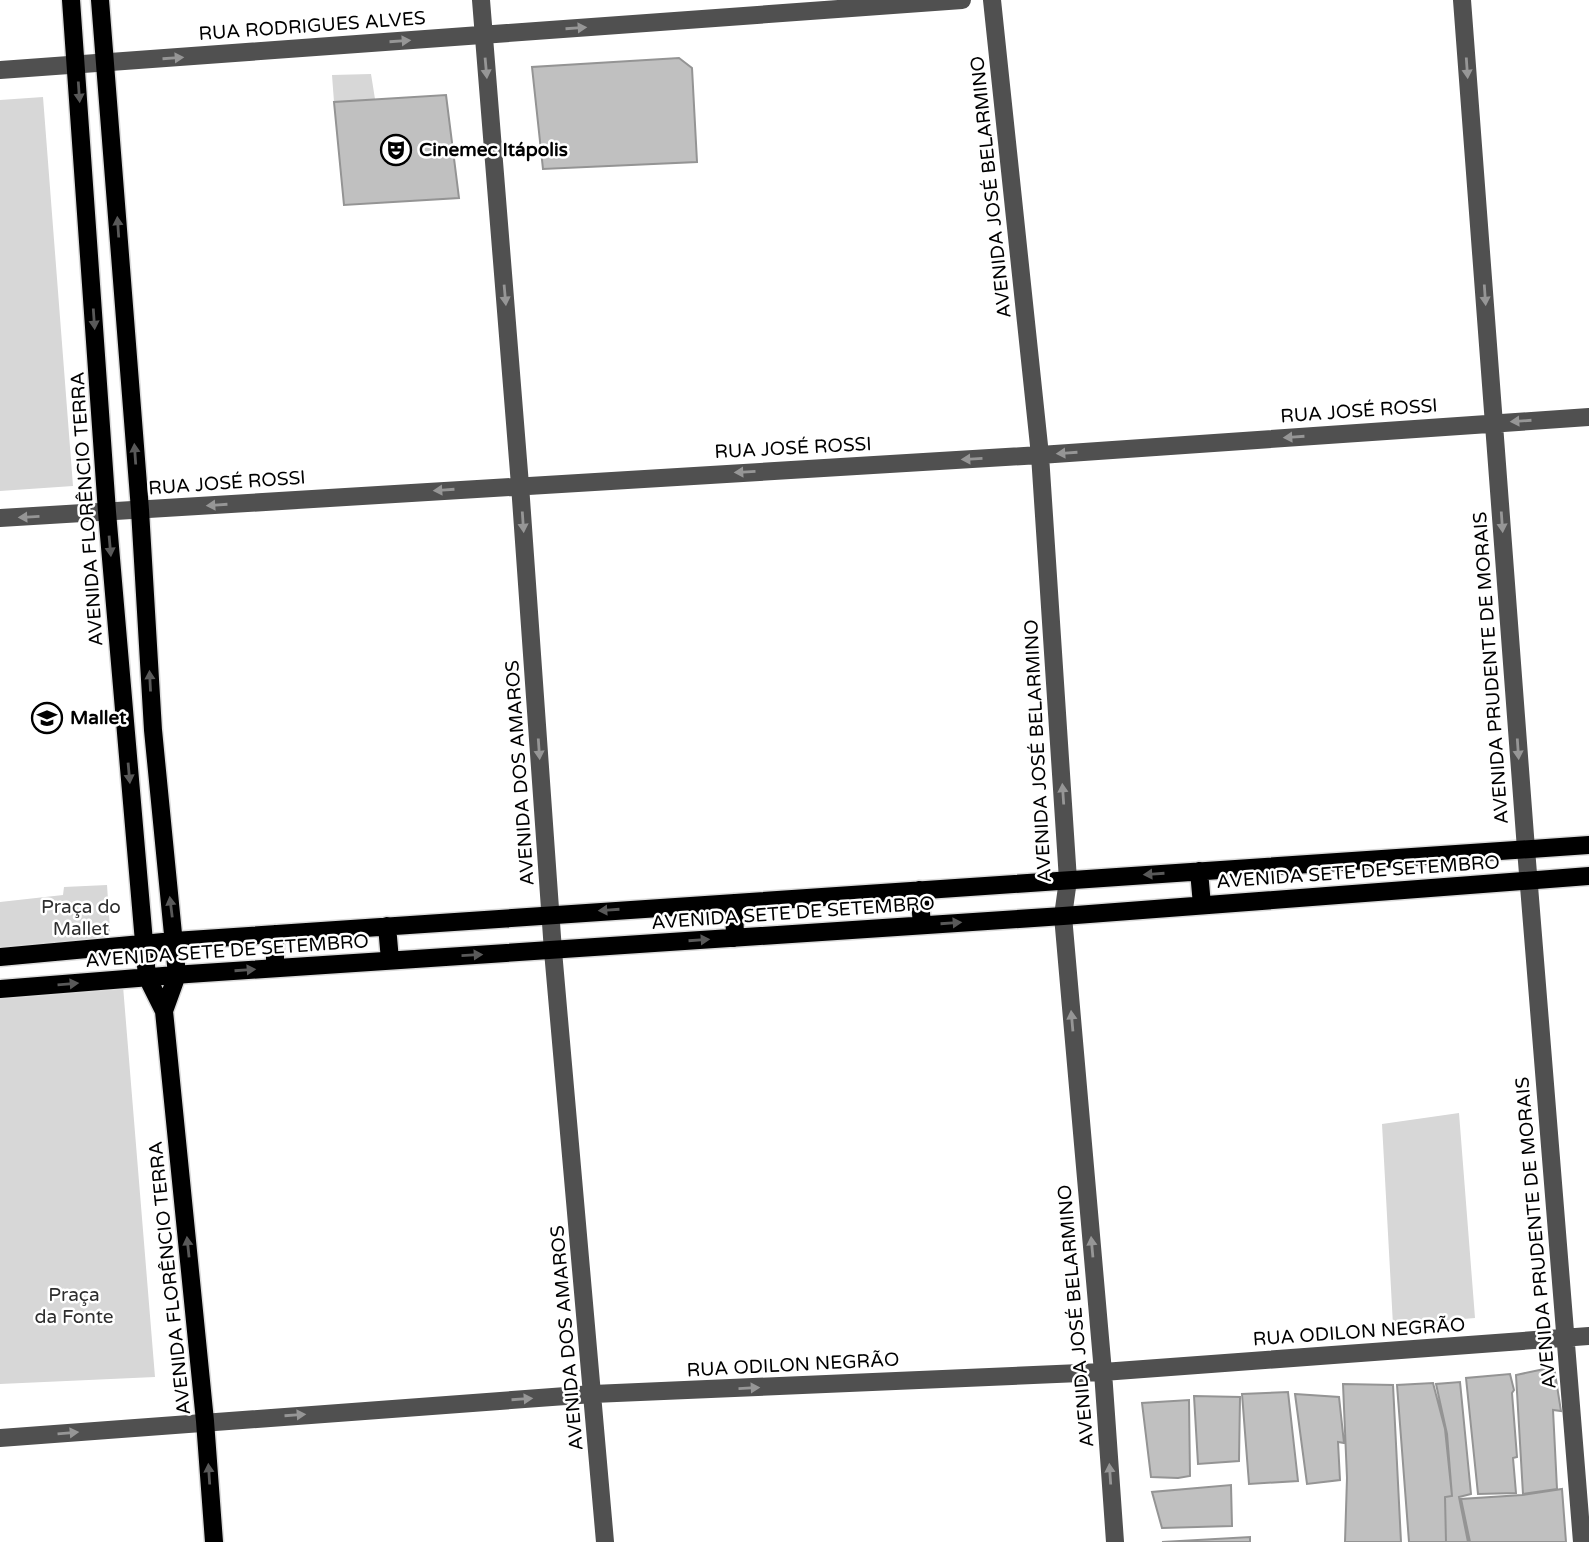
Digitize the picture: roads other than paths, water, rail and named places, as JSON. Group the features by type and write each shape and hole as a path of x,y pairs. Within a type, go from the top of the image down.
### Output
{"main road":[{"name":"AVENIDA FLORÊNCIO TERRA","path":"71,0 107,512 147,977 164,1011 205,1422 214,1542"},
{"name":"AVENIDA FLORÊNCIO TERRA","path":"100,0 140,510 153,730 177,975 164,1011"},
{"path":"92,281 122,279"},
{"path":"119,650 148,649"},
{"path":"126,734 153,730"},
{"path":"132,812 160,811"},
{"name":"AVENIDA SETE DE SETEMBRO","path":"0,957 174,941 551,914 1589,845"},
{"path":"1374,859 1376,892"},
{"path":"1199,872 1202,905"},
{"name":"AVENIDA SETE DE SETEMBRO","path":"0,989 390,960 1063,916 1589,876"},
{"path":"919,890 922,925"},
{"path":"734,902 735,938"},
{"path":"387,926 390,960"},
{"path":"275,934 275,968"}],"street":[{"name":"AVENIDA DOS AMAROS","path":"481,0 520,485 553,951 605,1542"},
{"name":"RUA RODRIGUES ALVES","path":"0,70 962,0"},
{"name":"AVENIDA JOSÉ BELARMINO","path":"992,0 1040,455 1068,880 1063,916 1103,1372 1115,1542"},
{"name":"AVENIDA PRUDENTE DE MORAIS","path":"1462,0 1528,880 1582,1542"},
{"name":"RUA JOSÉ ROSSI","path":"0,518 1040,455 1589,417"},
{"name":"RUA ODILON NEGRÃO","path":"0,1438 593,1394 1103,1372 1589,1336"}],"place":[{"name":"Cinemec Itápolis","path":"396,150"},
{"name":"Mallet","path":"47,718"}],"park label":[{"name":"Praça do Mallet","path":"81,918"},
{"name":"Praça da Fonte","path":"74,1306"}]}
